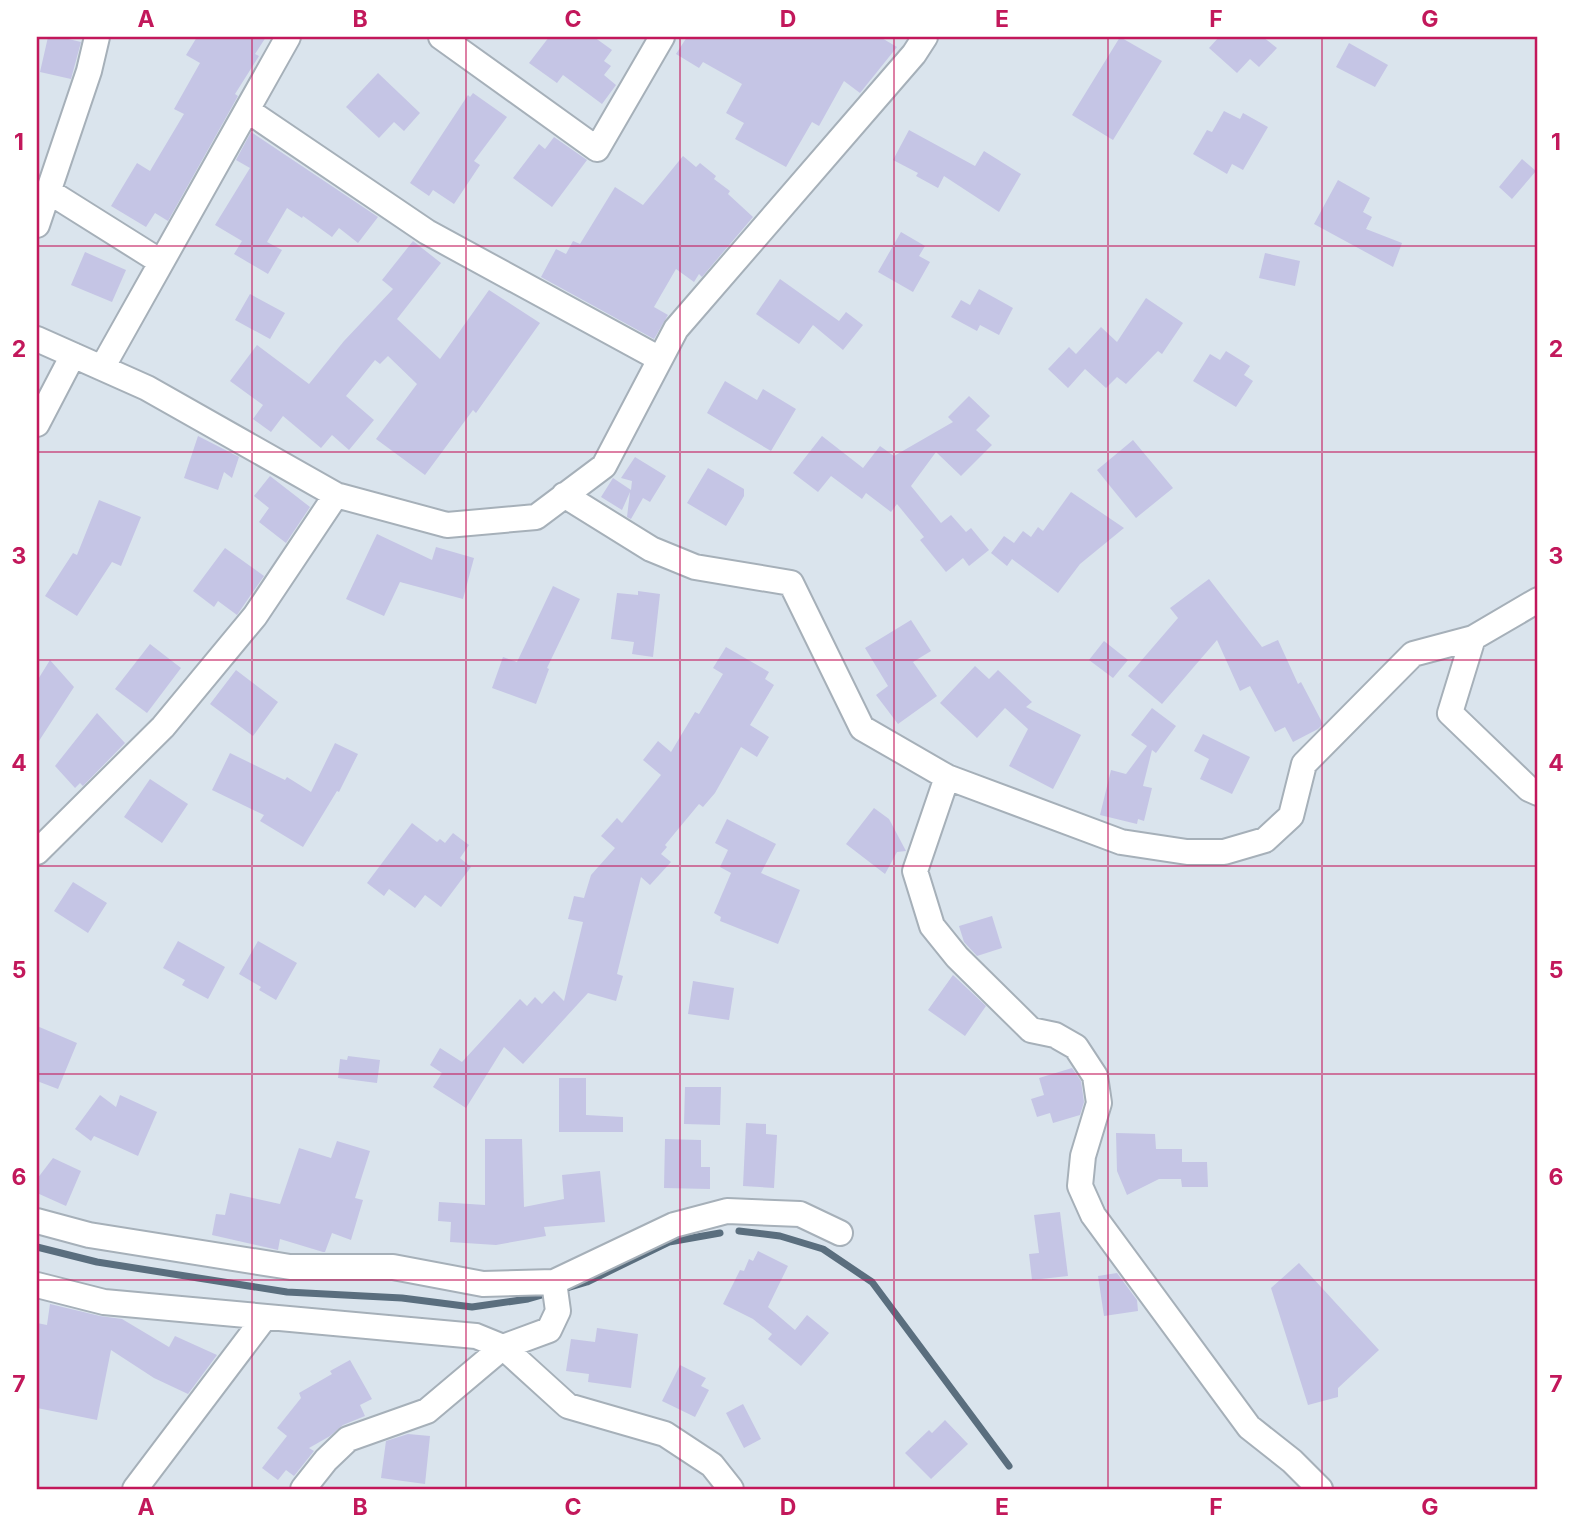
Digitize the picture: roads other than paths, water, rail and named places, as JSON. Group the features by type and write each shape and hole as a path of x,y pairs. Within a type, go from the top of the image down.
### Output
{"street":[{"path":"37,225 89,71 97,37"},
{"path":"102,368 288,37"},
{"path":"441,37 597,149 663,37"},
{"path":"37,339 147,388 336,495 447,525 536,517 604,466 677,329 914,54 925,37"},
{"path":"247,110 427,232 660,359"},
{"path":"48,191 161,262"},
{"path":"37,424 72,355"},
{"path":"37,852 163,727 255,616 336,495"},
{"path":"564,495 651,549 695,567 791,583 862,728 947,777 1121,842 1187,852 1224,852 1265,840 1291,816 1304,764 1413,654 1472,638 1538,600"},
{"path":"1472,638 1450,713 1529,789 1538,793"},
{"path":"947,777 915,871 932,926 957,957 1031,1030 1055,1035 1076,1047 1095,1076 1099,1103 1083,1156 1080,1186 1093,1215 1249,1427 1292,1461 1320,1489"},
{"path":"37,1221 89,1235 290,1267 393,1267 483,1284 555,1290 674,1225 727,1211 800,1213 840,1233"},
{"path":"37,1285 104,1302 476,1336 503,1347 568,1406 665,1434 712,1465 731,1489"},
{"path":"303,1489 326,1460 348,1440 427,1411 503,1347 549,1330 558,1311 555,1290"},
{"path":"135,1489 265,1317"}],"waterway":[{"path":"739,1231 780,1236 823,1249 872,1282 1009,1466"},
{"path":"567,1288 587,1282 669,1242 720,1233"},
{"path":"37,1247 97,1262 287,1292 402,1298 472,1307 528,1299 549,1293"}]}
